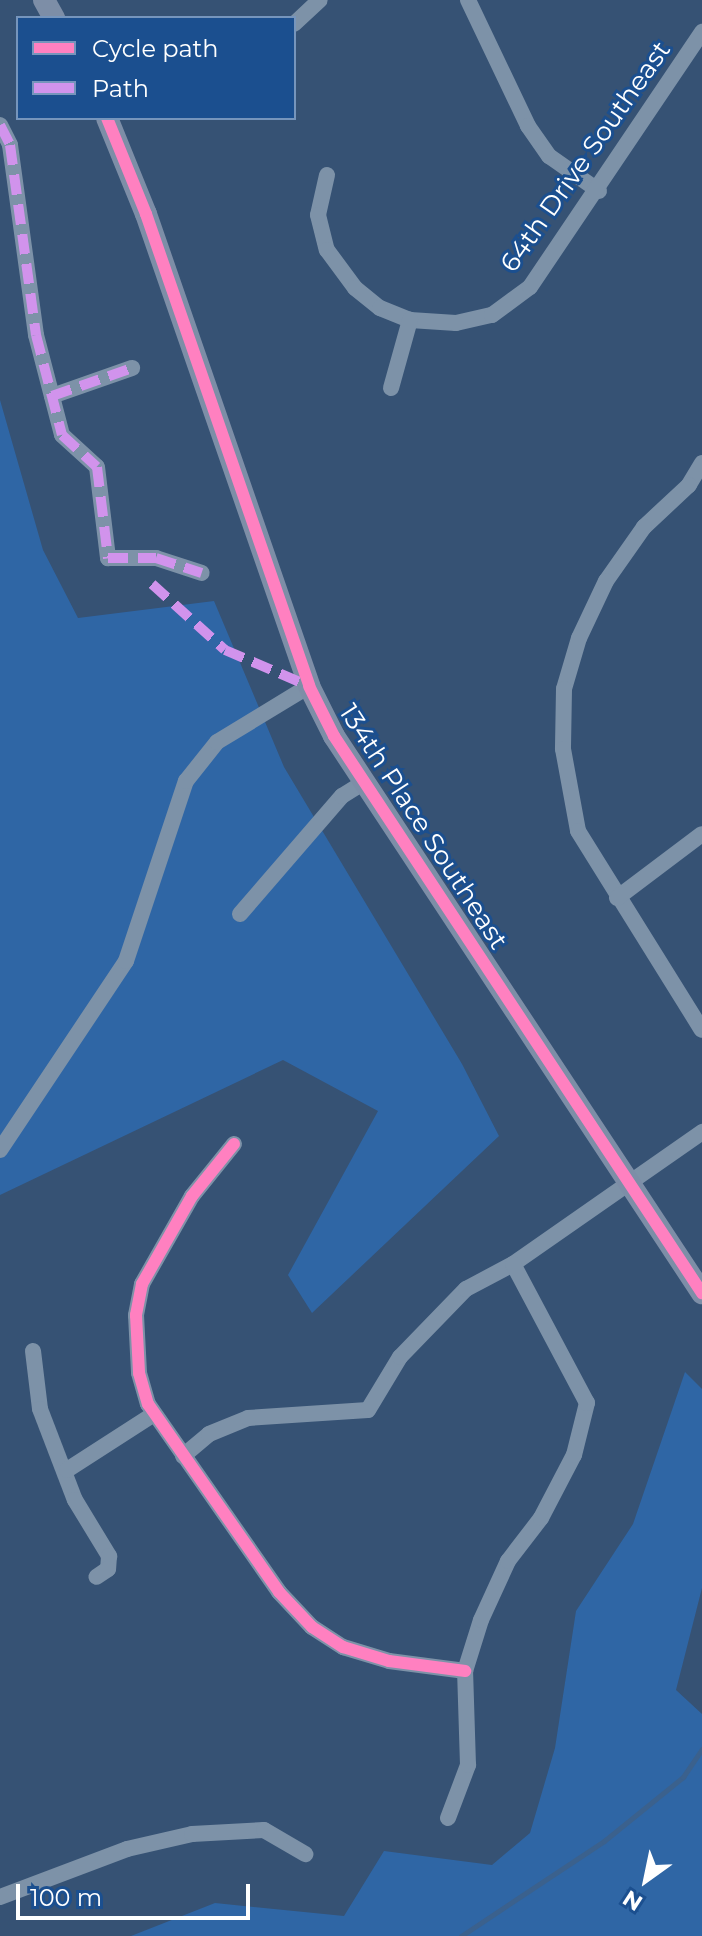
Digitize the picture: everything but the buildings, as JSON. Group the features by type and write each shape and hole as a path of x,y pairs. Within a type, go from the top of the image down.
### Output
{"main road":[{"name":"134th Place Southeast","path":"108,120 146,214 309,686 364,782 702,1293"}],"street":[{"path":"296,22 320,0"},
{"path":"468,0 528,126 549,156 599,191"},
{"name":"64th Drive Southeast","path":"327,175 318,215 327,250 355,288 380,308 410,320 456,323 492,315 530,287 599,191 702,32"},
{"path":"0,125 10,145 36,335 62,435 97,467 108,558 156,558 202,573"},
{"path":"391,388 410,320"},
{"path":"52,396 132,368"},
{"path":"702,463 689,485 644,527 606,581 579,638 564,689 563,749 578,831 702,1030"},
{"path":"0,1150 126,961 186,781 217,742 309,686"},
{"path":"240,914 342,796 364,782"},
{"path":"617,898 702,834"},
{"path":"183,1456 209,1434 248,1418 368,1410 431,1320 466,1289 513,1264 702,1132"},
{"path":"234,1144 192,1196 142,1284 136,1315 139,1373 154,1414 279,1592 312,1627 343,1647 389,1661 465,1671"},
{"path":"448,1818 468,1765 465,1671 508,1561 541,1518 574,1455 587,1403 513,1264"},
{"path":"33,1351 40,1409 67,1470 75,1500 109,1556 108,1569 96,1577"},
{"path":"67,1470 154,1414"},
{"path":"0,1897 127,1849 192,1834 264,1830 305,1854"}],"shaded area":[{"path":"0,400 43,550 78,618 214,601 284,767 462,1064 499,1136 312,1313 288,1275 378,1111 283,1060 0,1195"},
{"path":"685,1372 702,1389 702,1588 676,1690 702,1714 702,1936 131,1936 215,1903 344,1916 384,1851 492,1865 530,1833 555,1748 576,1611 633,1524"}],"waterway":[{"path":"461,1936 604,1841 683,1777 702,1749"}],"marked path":[{"path":"0,125 10,145 36,335 62,435 97,467 108,558 156,558 202,573"},
{"path":"52,396 132,368"},
{"path":"152,584 225,650 309,686"}],"cycle path":[{"path":"108,120 146,214 309,686 334,736 702,1293"},
{"path":"234,1144 192,1196 142,1284 136,1315 139,1373 148,1404 279,1592 312,1627 343,1647 389,1661 465,1671"}]}
